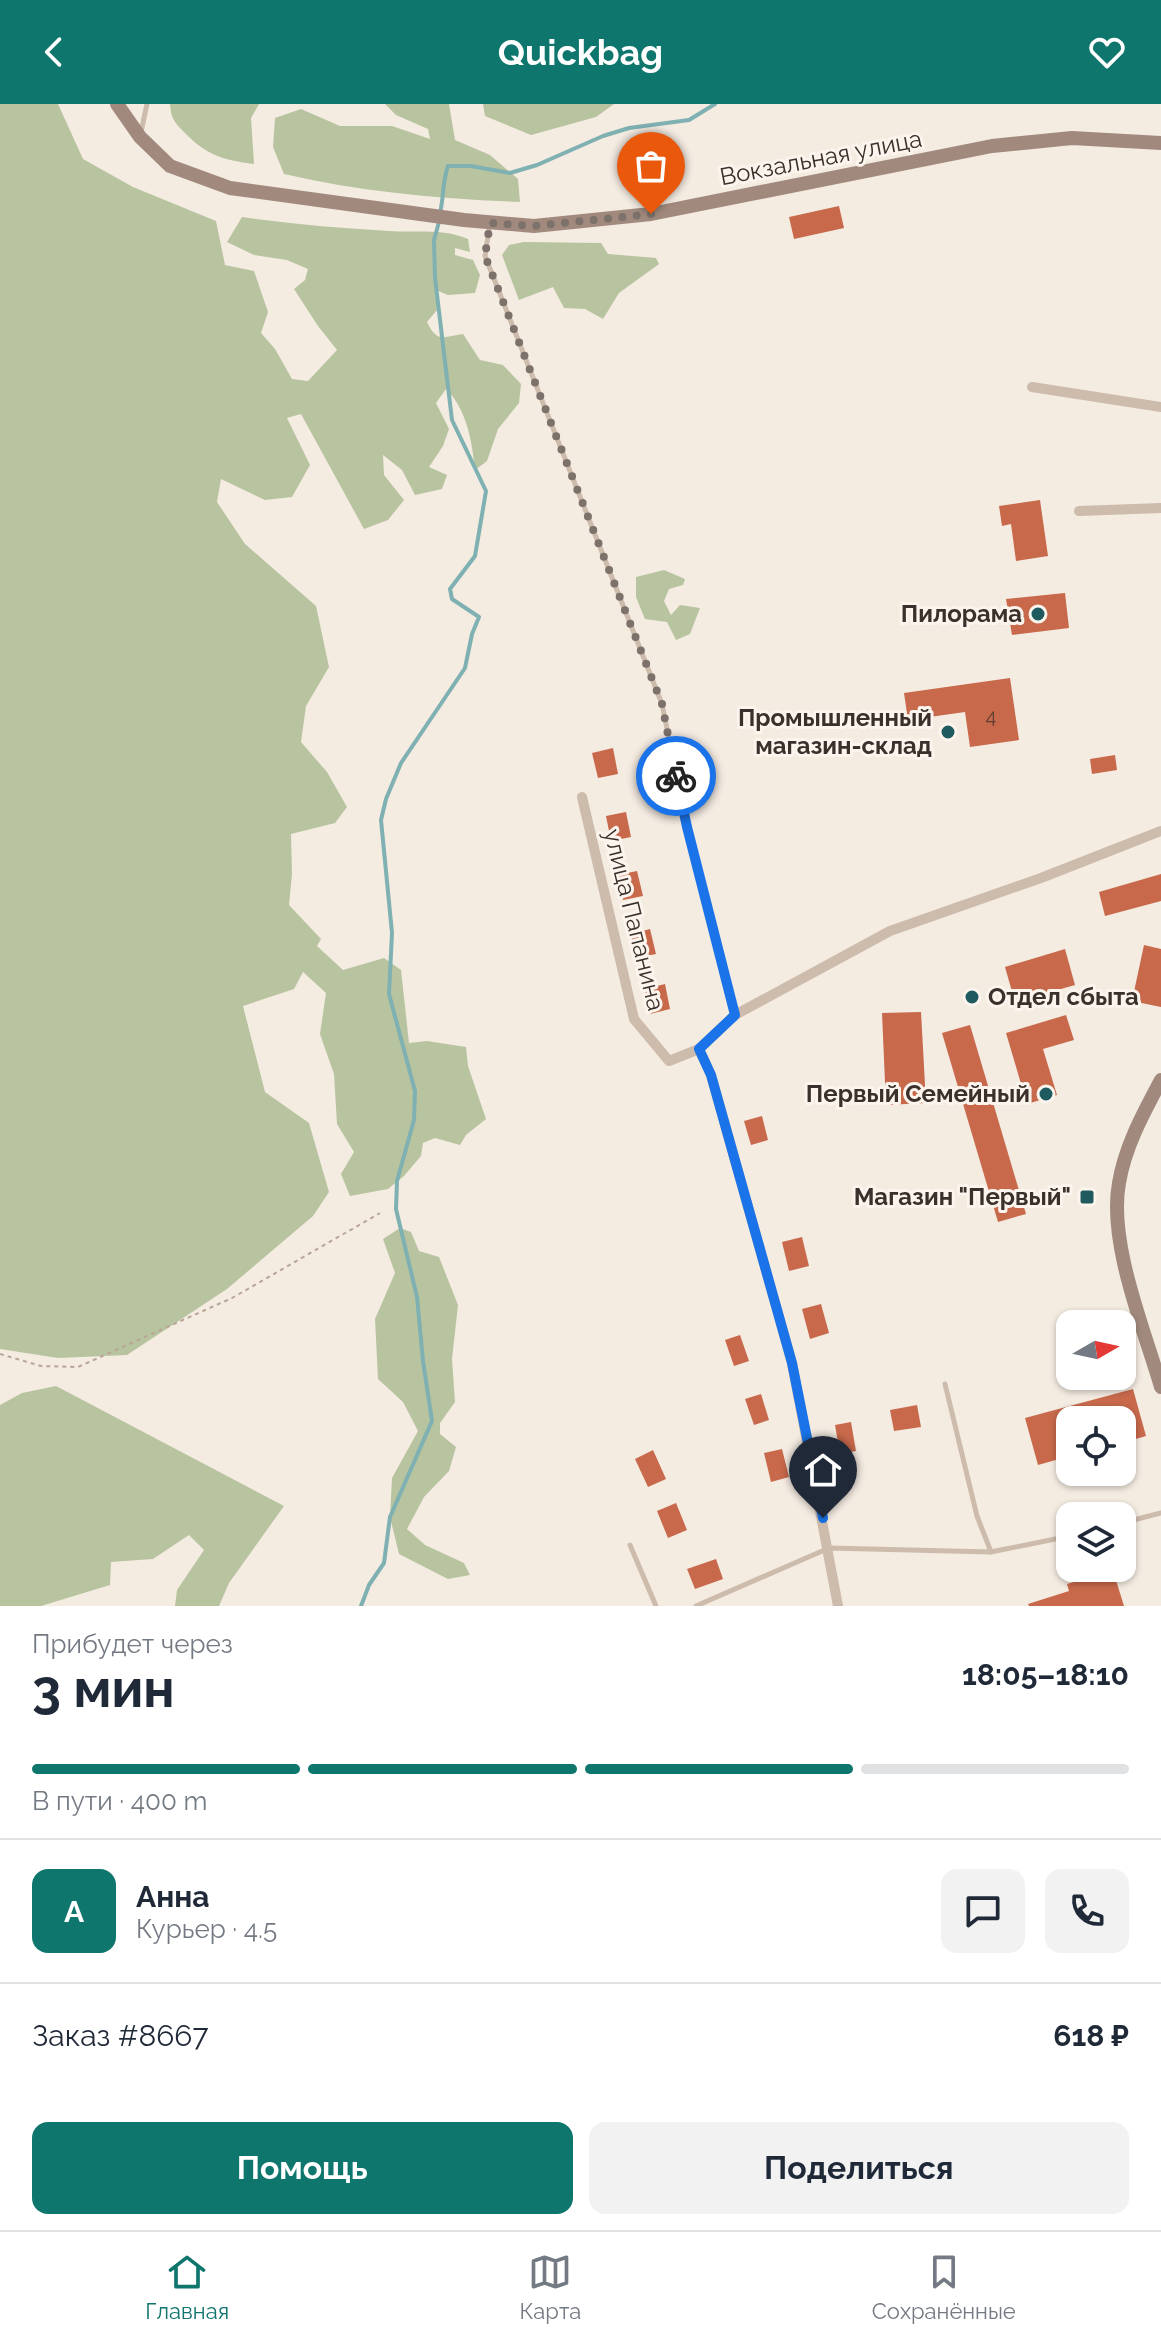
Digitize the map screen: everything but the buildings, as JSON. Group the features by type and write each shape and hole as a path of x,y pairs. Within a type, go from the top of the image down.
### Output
{"main road":[{"name":"Вокзальная улица","path":"117,104 140,137 170,166 230,188 464,220 534,226 651,214 992,146 1072,138 1161,143"},
{"path":"1161,1080 1125,1155 1116,1202 1125,1267 1161,1387"}],"street":[{"path":"1032,387 1161,407"},
{"path":"1079,511 1161,508"},
{"name":"улица Папанина","path":"582,797 634,1019 669,1061 699,1049"},
{"path":"838,1606 792,1363 711,1075 699,1049 735,1015 890,931 1041,878 1161,831"}],"lane":[{"path":"140,137 147,104"},
{"path":"490,223 485,256 662,704 687,827 735,1015"},
{"path":"945,1384 977,1516 991,1552"},
{"path":"1136,1519 1161,1513"},
{"path":"696,1606 829,1548 991,1552 1056,1539"},
{"path":"630,1545 656,1606"}],"path":[{"path":"0,1354 41,1366 78,1367 232,1298 380,1213"}],"green space":[{"path":"0,104 58,104 83,159 133,187 216,221 225,265 254,271 268,312 261,333 275,349 292,379 308,381 337,350 294,289 305,280 308,269 287,260 254,255 227,242 242,217 352,229 439,232 468,239 470,252 455,248 455,255 473,260 480,275 475,293 448,295 436,290 437,310 427,322 438,336 463,334 480,360 503,365 521,384 519,403 498,429 487,461 475,470 464,416 446,389 436,403 449,429 443,446 429,467 447,475 442,489 415,495 402,470 383,455 384,475 404,500 388,520 364,529 301,414 287,418 310,465 292,497 265,500 221,479 217,502 245,544 316,606 329,667 306,706 301,742 327,772 347,807 335,823 291,834 289,905 321,939 317,946 343,970 384,958 401,970 409,1043 427,1041 466,1047 468,1066 486,1119 466,1135 460,1145 435,1138 423,1143 421,1156 388,1189 350,1196 341,1174 354,1152 337,1124 334,1074 320,1034 326,993 303,972 294,989 243,1006 265,1092 309,1123 329,1192 313,1216 227,1289 127,1355 58,1358 0,1349"},
{"path":"170,104 259,104 251,118 254,164 224,158 200,146 175,122"},
{"path":"385,104 449,104 455,140 490,155 518,179 520,202 401,194 284,174 273,147 275,118 301,109 340,126 392,126 430,139 428,129 396,115"},
{"path":"483,104 614,104 596,117 531,135 485,116"},
{"path":"524,242 601,243 608,254 656,258 659,264 619,293 603,319 585,309 564,308 553,287 519,300 502,255 509,245"},
{"path":"664,570 685,579 683,585 669,589 664,601 671,615 680,605 700,608 690,634 676,640 667,622 645,619 636,597 636,577"},
{"path":"400,1228 411,1232 419,1251 439,1257 458,1305 452,1359 455,1402 440,1423 440,1434 456,1447 449,1471 424,1497 407,1529 425,1545 464,1563 470,1575 448,1579 399,1554 390,1517 392,1478 418,1431 403,1402 378,1379 375,1319 395,1273 383,1239"},
{"path":"56,1386 284,1506 229,1583 219,1606 175,1606 177,1590 204,1550 189,1535 153,1559 111,1562 110,1585 41,1606 0,1606 0,1405 22,1393"}],"waterway":[{"path":"440,213 448,166 471,166 510,173 629,128 689,120 715,104"},
{"path":"361,1606 369,1585 384,1563 390,1517 432,1421 417,1297 396,1209 397,1181 414,1120 415,1091 389,994 392,933 381,820 401,763 465,668 479,617 452,599 450,589 475,556 486,491 452,420 435,278 434,240 439,222"}],"way so far":[{"path":"651,214 534,226 490,223 485,256 662,704 676,776"}],"place":[{"name":"Пилорама","path":"1038,614"},
{"name":"Промышленный магазин-склад","path":"948,732"},
{"name":"Отдел сбыта","path":"972,997"},
{"name":"Первый Семейный","path":"1046,1094"},
{"name":"Магазин \"Первый\"","path":"1087,1197"}],"route":[{"path":"676,776 735,1015 699,1049 711,1075 792,1363 823,1518"}]}
